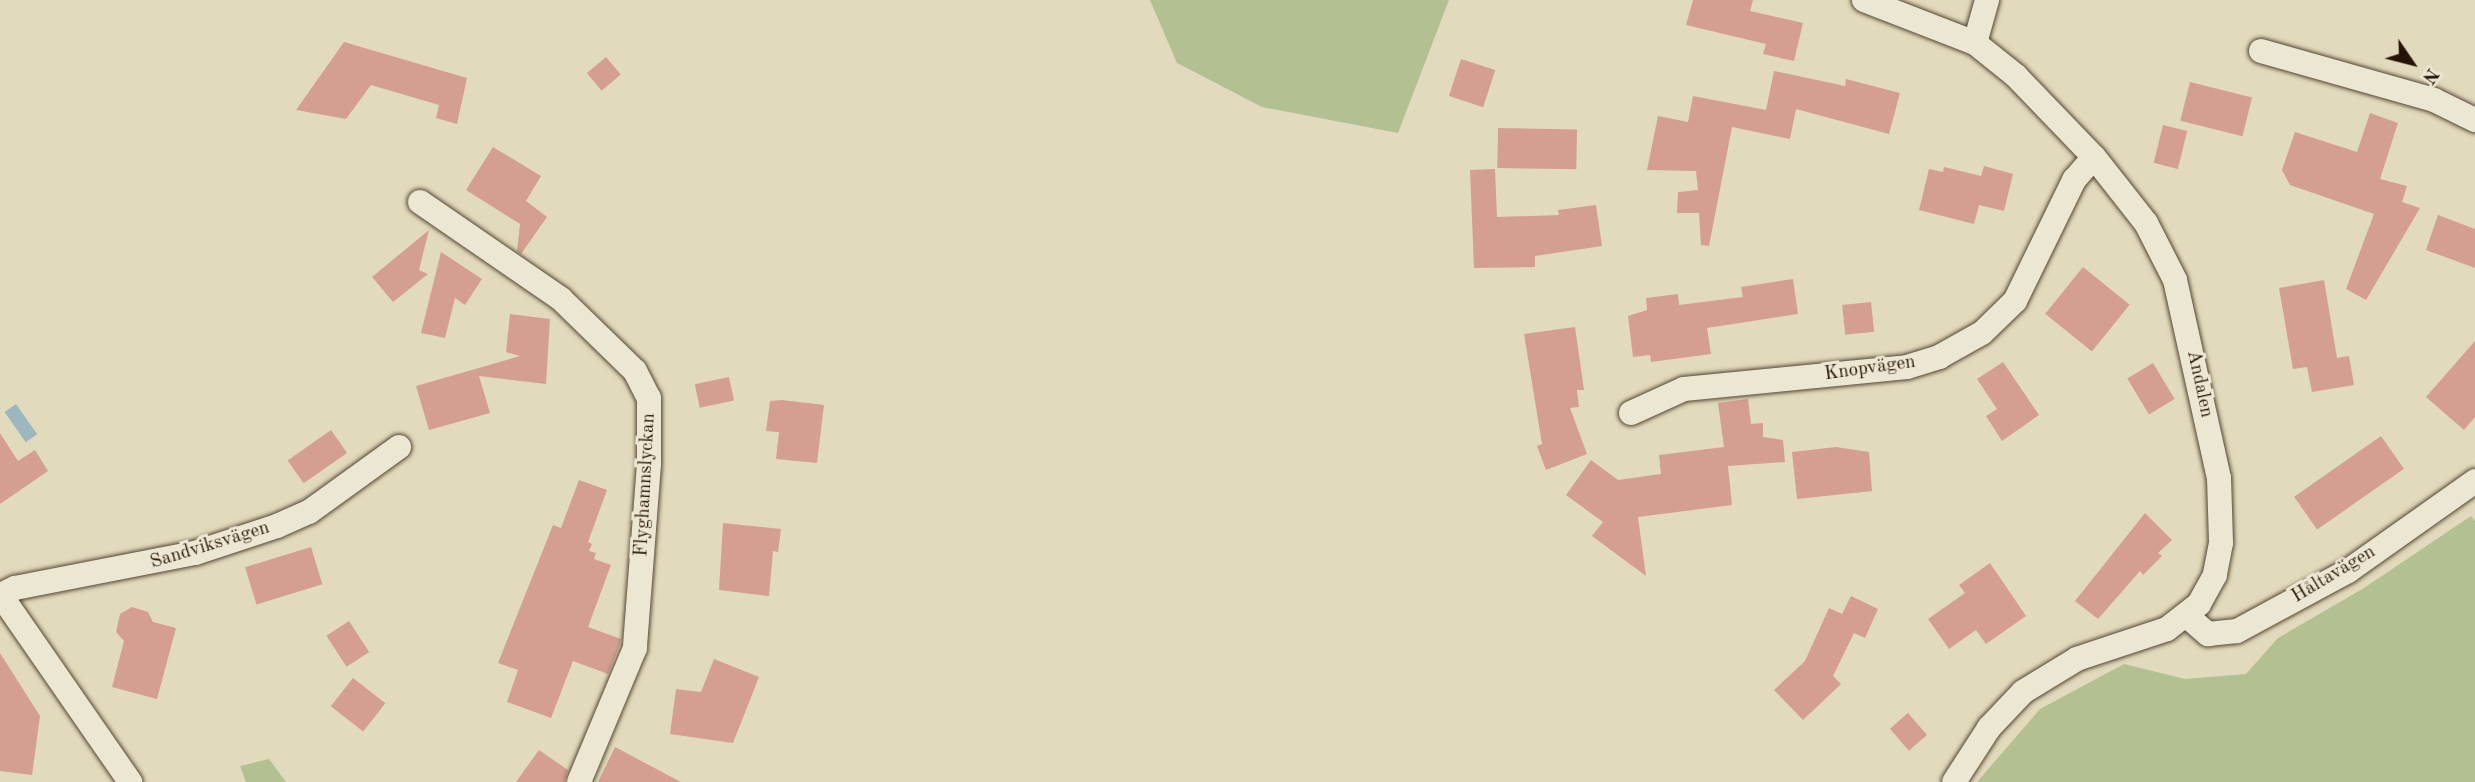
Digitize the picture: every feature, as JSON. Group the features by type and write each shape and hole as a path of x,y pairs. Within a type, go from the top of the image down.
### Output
{"street":[{"name":"Andalen","path":"1864,0 1975,43 2016,76 2094,157 2146,223 2175,280 2219,478 2221,543 2215,575 2187,616 2167,629 2077,659 2023,692 1989,728 1954,782"},
{"path":"1975,43 1987,0"},
{"path":"2261,51 2434,100 2475,120"},
{"name":"Knopvägen","path":"1631,414 1684,389 1907,367 1949,351 1982,333 2015,301 2074,180 2094,157"},
{"name":"Flyghamnslyckan","path":"420,202 561,299 635,371 649,398 649,464 635,648 579,782"},
{"name":"Sandviksvägen","path":"130,782 3,602 15,588 195,553 277,526 309,512 399,447"},
{"name":"Håltavägen","path":"2187,616 2208,634 2237,631 2348,571 2475,481"}],"green space":[{"path":"1150,0 1449,0 1398,133 1262,107 1177,63"},
{"path":"2471,516 2475,521 2475,782 1977,782 2040,709 2124,664 2185,679 2246,674 2278,638 2364,588"},
{"path":"269,759 286,782 246,782 240,766"}],"water":[{"path":"16,404 37,434 26,442 5,412"}],"building":[{"path":"1693,0 1753,0 1750,11 1803,23 1794,61 1763,54 1766,44 1686,25"},
{"path":"344,42 467,78 457,124 436,118 439,105 371,85 346,119 296,110"},
{"path":"606,57 621,75 602,91 587,73"},
{"path":"1461,59 1495,70 1483,107 1449,96"},
{"path":"1774,71 1845,86 1846,79 1900,93 1889,134 1796,109 1790,139 1732,127 1709,246 1701,245 1699,213 1677,213 1678,192 1698,190 1696,171 1647,170 1658,116 1688,122 1693,96 1766,110"},
{"path":"2190,82 2252,97 2242,136 2180,121"},
{"path":"2370,113 2398,123 2380,179 2407,186 2402,202 2420,208 2366,300 2346,289 2374,214 2290,185 2282,170 2295,132 2357,152"},
{"path":"2163,125 2187,131 2178,169 2154,163"},
{"path":"1498,128 1577,129 1576,169 1497,168"},
{"path":"493,147 541,176 526,201 547,217 521,254 517,251 520,224 466,190"},
{"path":"1984,166 2013,174 2004,211 1979,205 1974,224 1919,210 1929,169 1943,172 1944,167 1981,176"},
{"path":"1495,169 1497,217 1559,215 1558,210 1596,205 1602,246 1535,256 1535,267 1474,268 1470,170"},
{"path":"2438,215 2475,229 2475,268 2426,250"},
{"path":"429,230 419,270 428,274 393,302 372,277"},
{"path":"441,252 482,279 465,305 455,298 445,338 421,333"},
{"path":"2083,267 2130,305 2092,351 2045,314"},
{"path":"1793,279 1798,314 1707,328 1711,354 1651,362 1650,355 1633,357 1628,316 1647,310 1646,298 1678,294 1679,305 1743,297 1741,287"},
{"path":"2324,280 2337,358 2349,356 2354,385 2312,392 2307,367 2293,369 2279,288"},
{"path":"1871,302 1874,332 1845,335 1842,305"},
{"path":"510,314 550,319 546,384 479,376 490,413 429,430 416,386 520,356 506,352"},
{"path":"1575,327 1584,390 1577,390 1579,407 1570,408 1587,454 1546,470 1537,446 1542,444 1524,334"},
{"path":"2475,341 2475,417 2464,430 2426,397"},
{"path":"2003,362 2039,415 2002,441 1986,416 1997,409 1977,379"},
{"path":"2153,363 2175,399 2149,414 2127,378"},
{"path":"729,377 734,400 700,408 695,384"},
{"path":"1748,399 1751,424 1763,423 1763,437 1783,440 1785,462 1728,466 1732,505 1638,517 1646,576 1592,536 1603,522 1566,495 1591,460 1618,480 1661,474 1659,455 1724,447 1718,403"},
{"path":"770,401 824,405 817,463 776,459 779,432 766,431"},
{"path":"331,430 347,453 304,483 288,460"},
{"path":"0,433 18,461 35,450 48,471 0,504"},
{"path":"2381,436 2404,469 2317,530 2294,497"},
{"path":"1836,447 1869,452 1872,491 1797,499 1792,452"},
{"path":"579,480 607,490 588,542 592,544 589,551 596,553 594,559 611,565 588,627 621,639 608,674 573,661 551,718 507,702 518,670 498,663 553,525 561,528"},
{"path":"2145,513 2172,540 2158,553 2162,556 2143,575 2140,571 2098,619 2075,601"},
{"path":"723,523 781,529 778,552 773,551 769,596 719,590"},
{"path":"311,547 322,584 256,604 245,567"},
{"path":"1990,563 2026,616 1986,644 1976,630 1949,649 1928,619 1965,593 1959,585"},
{"path":"1851,596 1878,609 1865,638 1854,633 1833,676 1841,684 1803,720 1774,690 1805,661 1829,608 1842,614"},
{"path":"132,607 148,612 153,622 176,628 157,699 112,687 124,641 116,632 120,614"},
{"path":"349,621 369,652 347,667 326,636"},
{"path":"0,653 40,716 32,775 0,771"},
{"path":"714,659 759,677 733,743 670,734 676,689 701,692"},
{"path":"353,678 385,703 363,732 331,706"},
{"path":"1908,713 1927,735 1909,751 1890,729"},
{"path":"615,747 681,782 598,782"},
{"path":"539,750 568,770 564,782 516,782"}]}
